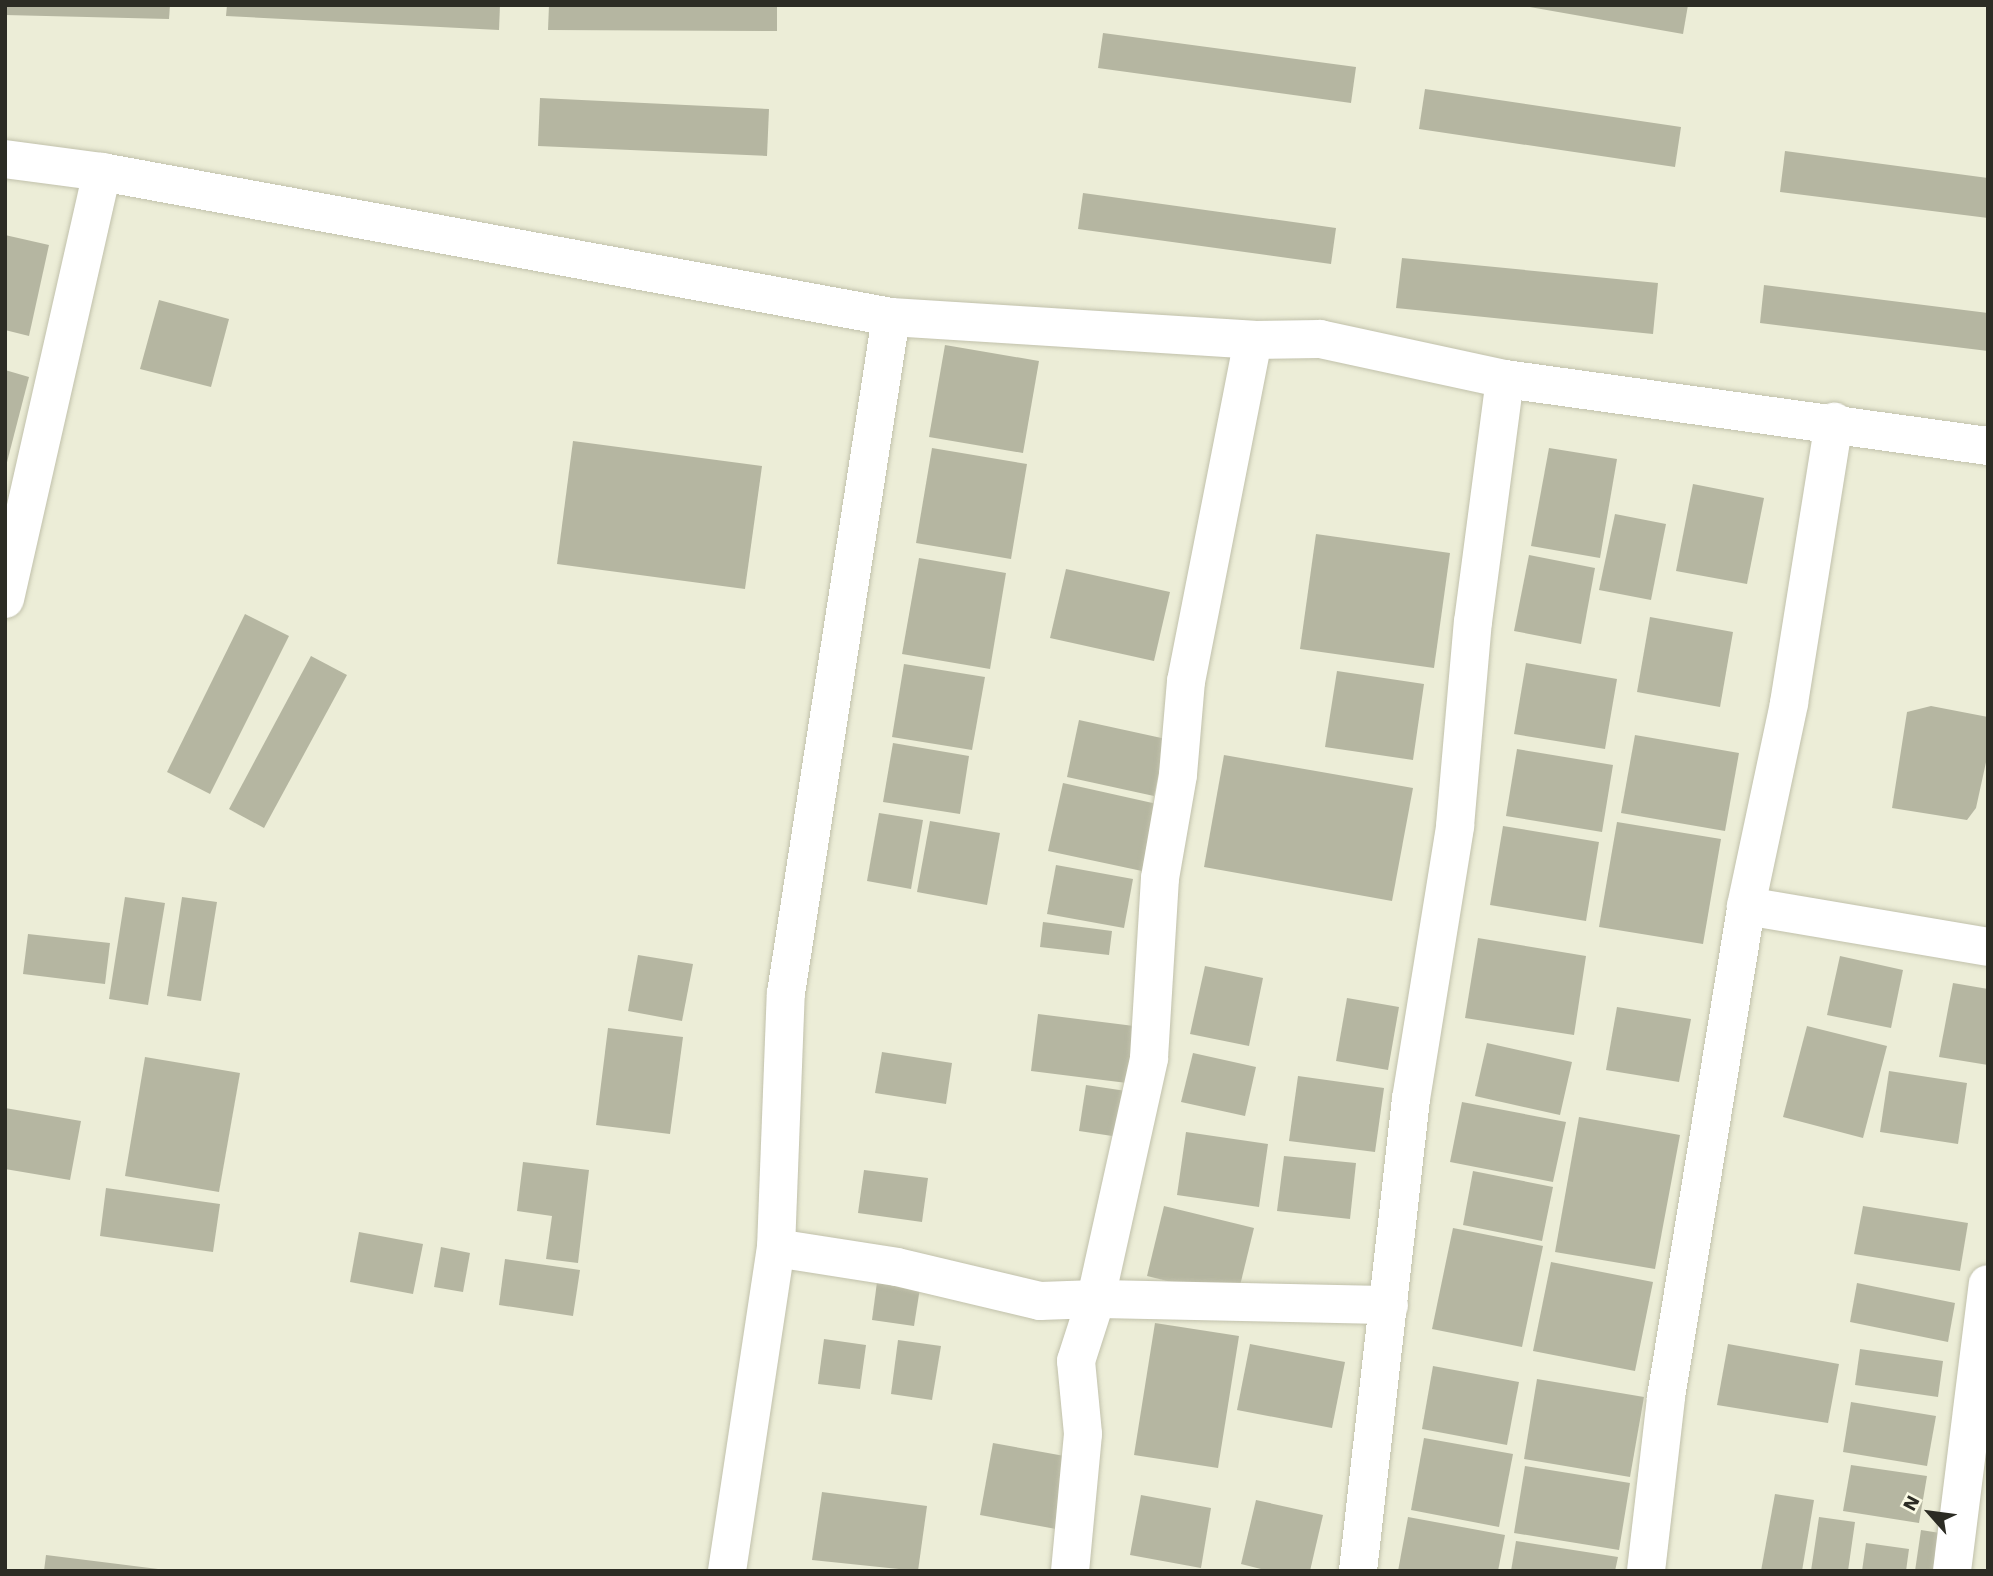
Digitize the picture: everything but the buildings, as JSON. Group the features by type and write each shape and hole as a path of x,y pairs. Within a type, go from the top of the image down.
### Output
{"street":[{"path":"5,159 103,172 891,317 1254,340 1320,339 1505,379 1834,422 1988,446"},
{"path":"5,599 103,172"},
{"path":"727,1571 776,1248 786,993 891,317"},
{"path":"1070,1571 1083,1434 1076,1361 1096,1299 1149,1059 1160,878 1178,775 1186,681 1254,340"},
{"path":"1358,1571 1411,1099 1455,825 1474,622 1505,379"},
{"path":"1646,1571 1666,1397 1746,906 1789,703 1834,422"},
{"path":"1746,906 1988,947"},
{"path":"776,1248 897,1267 1040,1301 1096,1299 1389,1306"},
{"path":"1952,1571 1988,1284"}]}
